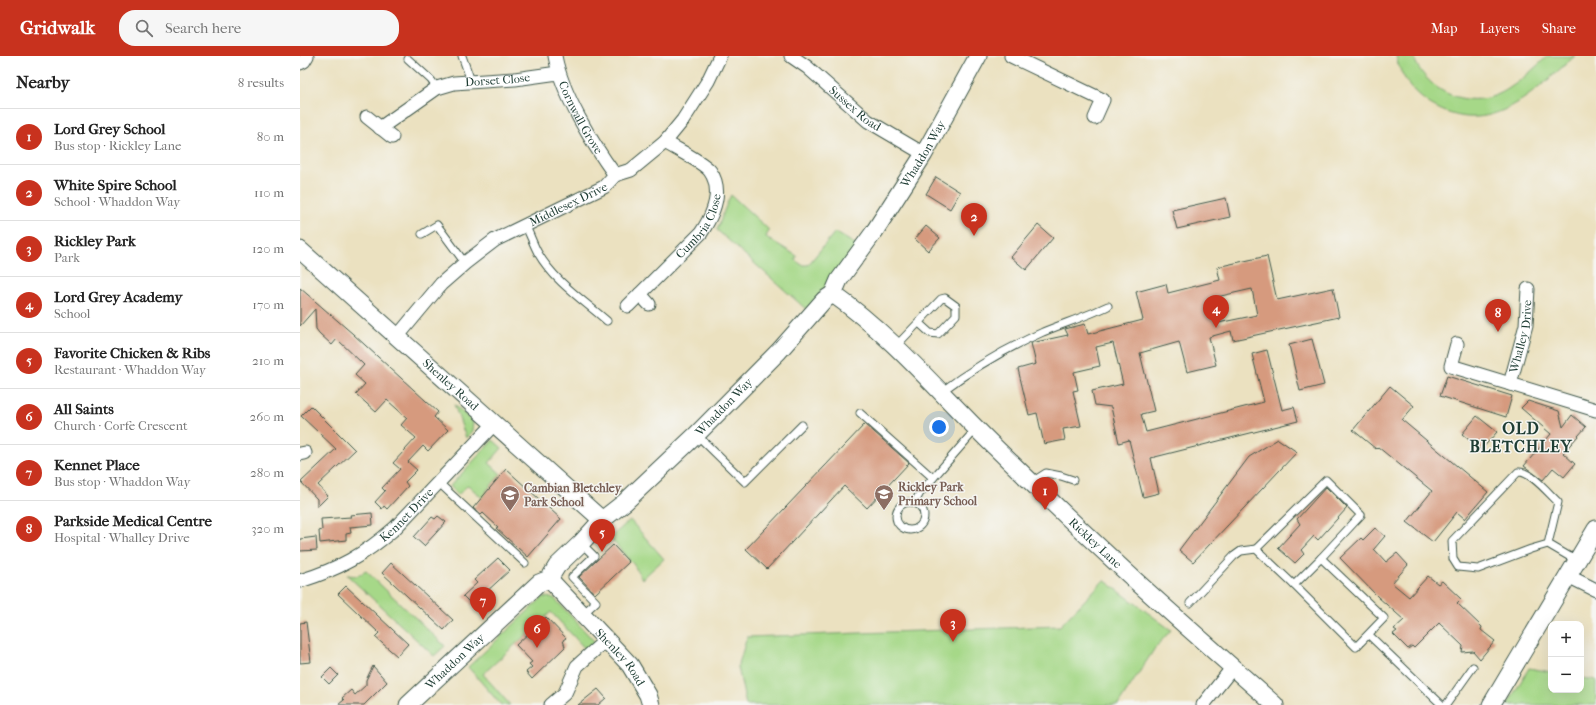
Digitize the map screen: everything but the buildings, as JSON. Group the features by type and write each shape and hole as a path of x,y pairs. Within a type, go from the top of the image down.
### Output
{"street":[{"path":"300,63 304,61 307,56"},
{"name":"Cornwall Grove","path":"555,56 558,73 597,151 615,175"},
{"name":"Middlesex Drive","path":"397,337 441,284 465,263 496,240 604,187 615,175 631,170 665,142 683,120 708,81 720,56"},
{"name":"Sussex Road","path":"791,56 808,67 868,121 924,154"},
{"name":"Whaddon Way","path":"416,701 539,583 550,579 557,566 582,543 602,520 625,502 696,435 779,351 824,300 833,294 839,280 874,232 924,154 978,56"},
{"path":"1011,56 1103,100 1095,118"},
{"name":"Dorset Close","path":"380,128 436,88 454,83 515,79 558,73"},
{"path":"367,117 392,137"},
{"name":"Cumbria Close","path":"628,306 701,233 708,221 716,201 714,180 709,170 665,142"},
{"name":"Shenley Road","path":"300,250 602,520"},
{"name":"Whalley Drive","path":"1510,384 1526,325 1528,289"},
{"path":"640,294 649,304"},
{"name":"Rickley Lane","path":"833,294 896,346 977,429 1137,582 1275,705"},
{"name":"Whalley Drive","path":"1457,344 1450,366 1596,410"},
{"name":"Kennet Drive","path":"300,581 344,564 356,558 378,543 395,528 494,424"},
{"path":"1491,705 1596,529"},
{"path":"1568,576 1596,590"},
{"name":"Shenley Road","path":"550,579 630,665 648,695 651,705"},
{"path":"551,705 565,693 577,666 607,639"},
{"path":"1203,705 1233,667"}],"lane":[{"path":"462,56 471,81"},
{"path":"408,59 431,80 436,88"},
{"path":"422,234 437,225 465,263"},
{"path":"525,225 538,253 548,268 607,321"},
{"path":"896,346 941,299 945,298 956,306 956,315 938,334 930,333 919,323"},
{"path":"941,393 962,376 1025,340 1108,306"},
{"path":"860,413 933,478"},
{"path":"696,435 745,482 802,425"},
{"path":"915,502 920,492 977,429"},
{"path":"1548,544 1558,502 1534,479 1521,472 1518,472 1452,541 1452,550 1453,559 1458,567 1478,569 1548,544 1577,561"},
{"path":"1032,482 1046,473 1073,480"},
{"path":"1190,603 1234,556 1241,551 1256,549 1326,480 1361,515 1294,585"},
{"path":"438,482 525,563"},
{"path":"908,502 915,502 921,506 924,513 924,520 920,526 913,530 906,529 900,525 896,518 897,511 901,505 908,502"},
{"path":"582,543 594,556 572,577 596,602 583,614"},
{"path":"1256,549 1356,647 1384,618 1321,558"},
{"path":"1369,635 1442,705"},
{"path":"1446,705 1473,667"}],"green space":[{"path":"1396,56 1413,56 1420,70 1429,81 1440,90 1453,96 1467,99 1480,99 1494,96 1508,89 1548,56 1575,56 1526,97 1491,115 1472,117 1452,114 1424,100 1418,95 1404,77"},
{"path":"731,195 769,230 766,237 797,256 795,260 802,265 808,265 835,232 858,246 807,310 717,230"},
{"path":"454,404 473,422 472,431 466,438"},
{"path":"493,440 502,448 489,463 501,474 486,491 487,492 482,498 468,485 458,495 450,486"},
{"path":"630,520 664,559 642,579 634,565 610,538"},
{"path":"366,571 445,646 434,656 347,575 357,576"},
{"path":"1104,580 1171,630 1155,648 1118,705 746,705 738,667 747,637 1060,626"},
{"path":"543,597 554,598 595,642 588,652 551,612 483,674 510,705 501,705 468,667"},
{"path":"1529,668 1548,671 1548,693 1584,693 1584,678 1596,680 1596,705 1507,705"}],"place":[{"name":"White Spire School","path":"974,236"},
{"name":"Lord Grey Academy","path":"1216,328"},
{"name":"Parkside Medical Centre","path":"1498,332"},
{"name":"Lord Grey School","path":"1045,510"},
{"name":"Rickley Park Primary School","path":"884,511"},
{"name":"Cambian Bletchley Park School","path":"510,512"},
{"name":"Favorite Chicken & Ribs","path":"602,552"},
{"name":"Kennet Place","path":"483,620"},
{"name":"Rickley Park","path":"953,642"},
{"name":"All Saints","path":"537,648"}],"district":[{"name":"OLD BLETCHLEY","path":"1521,437"}]}
